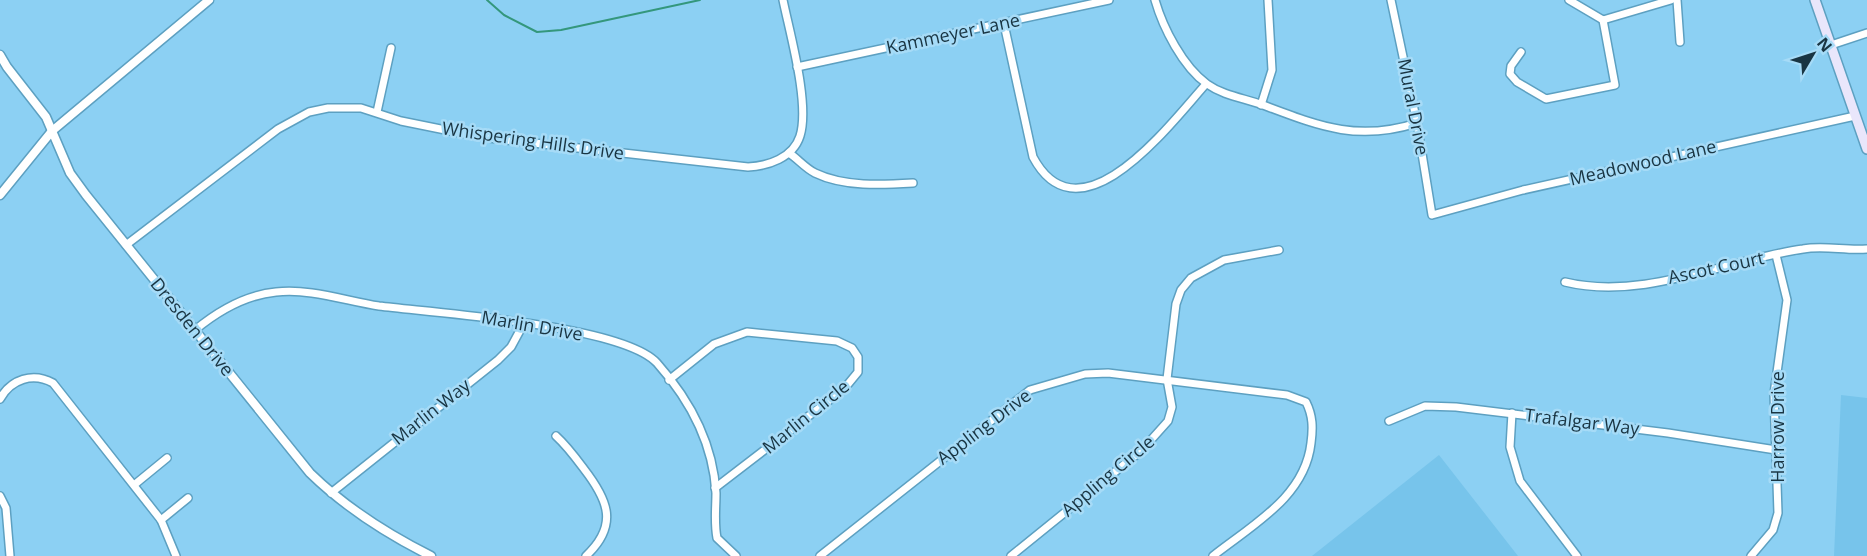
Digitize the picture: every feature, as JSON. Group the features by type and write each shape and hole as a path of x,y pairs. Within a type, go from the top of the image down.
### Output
{"main road":[{"path":"1815,0 1867,149"}],"street":[{"path":"0,195 52,131 209,0"},
{"path":"783,0 797,67 802,123 800,136 789,153 803,165 827,176 863,184 913,183"},
{"name":"Kammeyer Lane","path":"797,67 1109,0"},
{"path":"1155,0 1172,39 1188,64 1206,84 1230,97 1261,105 1293,118 1347,132 1372,133 1417,123"},
{"path":"1261,105 1272,70 1268,0"},
{"name":"Mural Drive","path":"1391,0 1417,123 1432,215"},
{"path":"1569,0 1603,20 1654,3 1671,0"},
{"path":"1677,0 1680,42"},
{"path":"1521,52 1511,66 1510,74 1517,82 1546,99 1615,85 1603,20"},
{"path":"1004,24 1033,157 1040,170 1063,186 1089,188 1130,163 1156,140 1206,84"},
{"path":"1831,45 1867,33"},
{"path":"377,112 391,48"},
{"name":"Dresden Drive","path":"0,54 7,67 46,117 70,173 310,473 331,493 397,539 431,556"},
{"name":"Whispering Hills Drive","path":"126,245 293,119 328,108 361,108 402,121 480,137 748,167 764,166 789,153"},
{"name":"Meadowood Lane","path":"1432,215 1523,190 1855,116"},
{"name":"Ascot Court","path":"1565,282 1599,286 1647,283 1817,247 1867,249"},
{"path":"1167,379 1176,304 1191,278 1224,260 1279,250"},
{"name":"Harrow Drive","path":"1751,556 1773,530 1778,513 1774,394 1787,300 1776,255"},
{"name":"Marlin Drive","path":"195,330 238,302 278,292 296,292 381,306 524,323 620,342 656,362 703,430 711,451 717,538 735,556"},
{"name":"Marlin Way","path":"331,493 498,360 511,347 524,323"},
{"name":"Marlin Circle","path":"669,380 714,344 747,332 837,340 852,348 858,357 858,372 844,389 715,488"},
{"name":"Appling Drive","path":"820,556 1030,390 1085,374 1167,379 1287,395 1306,402 1313,425 1310,453 1304,474 1289,494 1213,556"},
{"path":"0,399 15,382 27,377 42,377 53,383 161,520 176,556"},
{"name":"Appling Circle","path":"1011,556 1158,434 1168,421 1172,407 1167,379"},
{"name":"Trafalgar Way","path":"1389,421 1425,406 1512,413 1776,450"},
{"path":"1512,413 1510,447 1521,481 1577,556"},
{"path":"556,436 605,499 605,534 586,556"},
{"path":"134,485 167,458"},
{"path":"0,496 6,508 10,556"},
{"path":"161,520 188,498"}],"shaded area":[{"path":"1841,395 1867,398 1867,556 1834,556"},
{"path":"1439,455 1518,556 1312,556"}],"waterway":[{"path":"487,0 504,15 537,32 561,30 700,0"}]}
